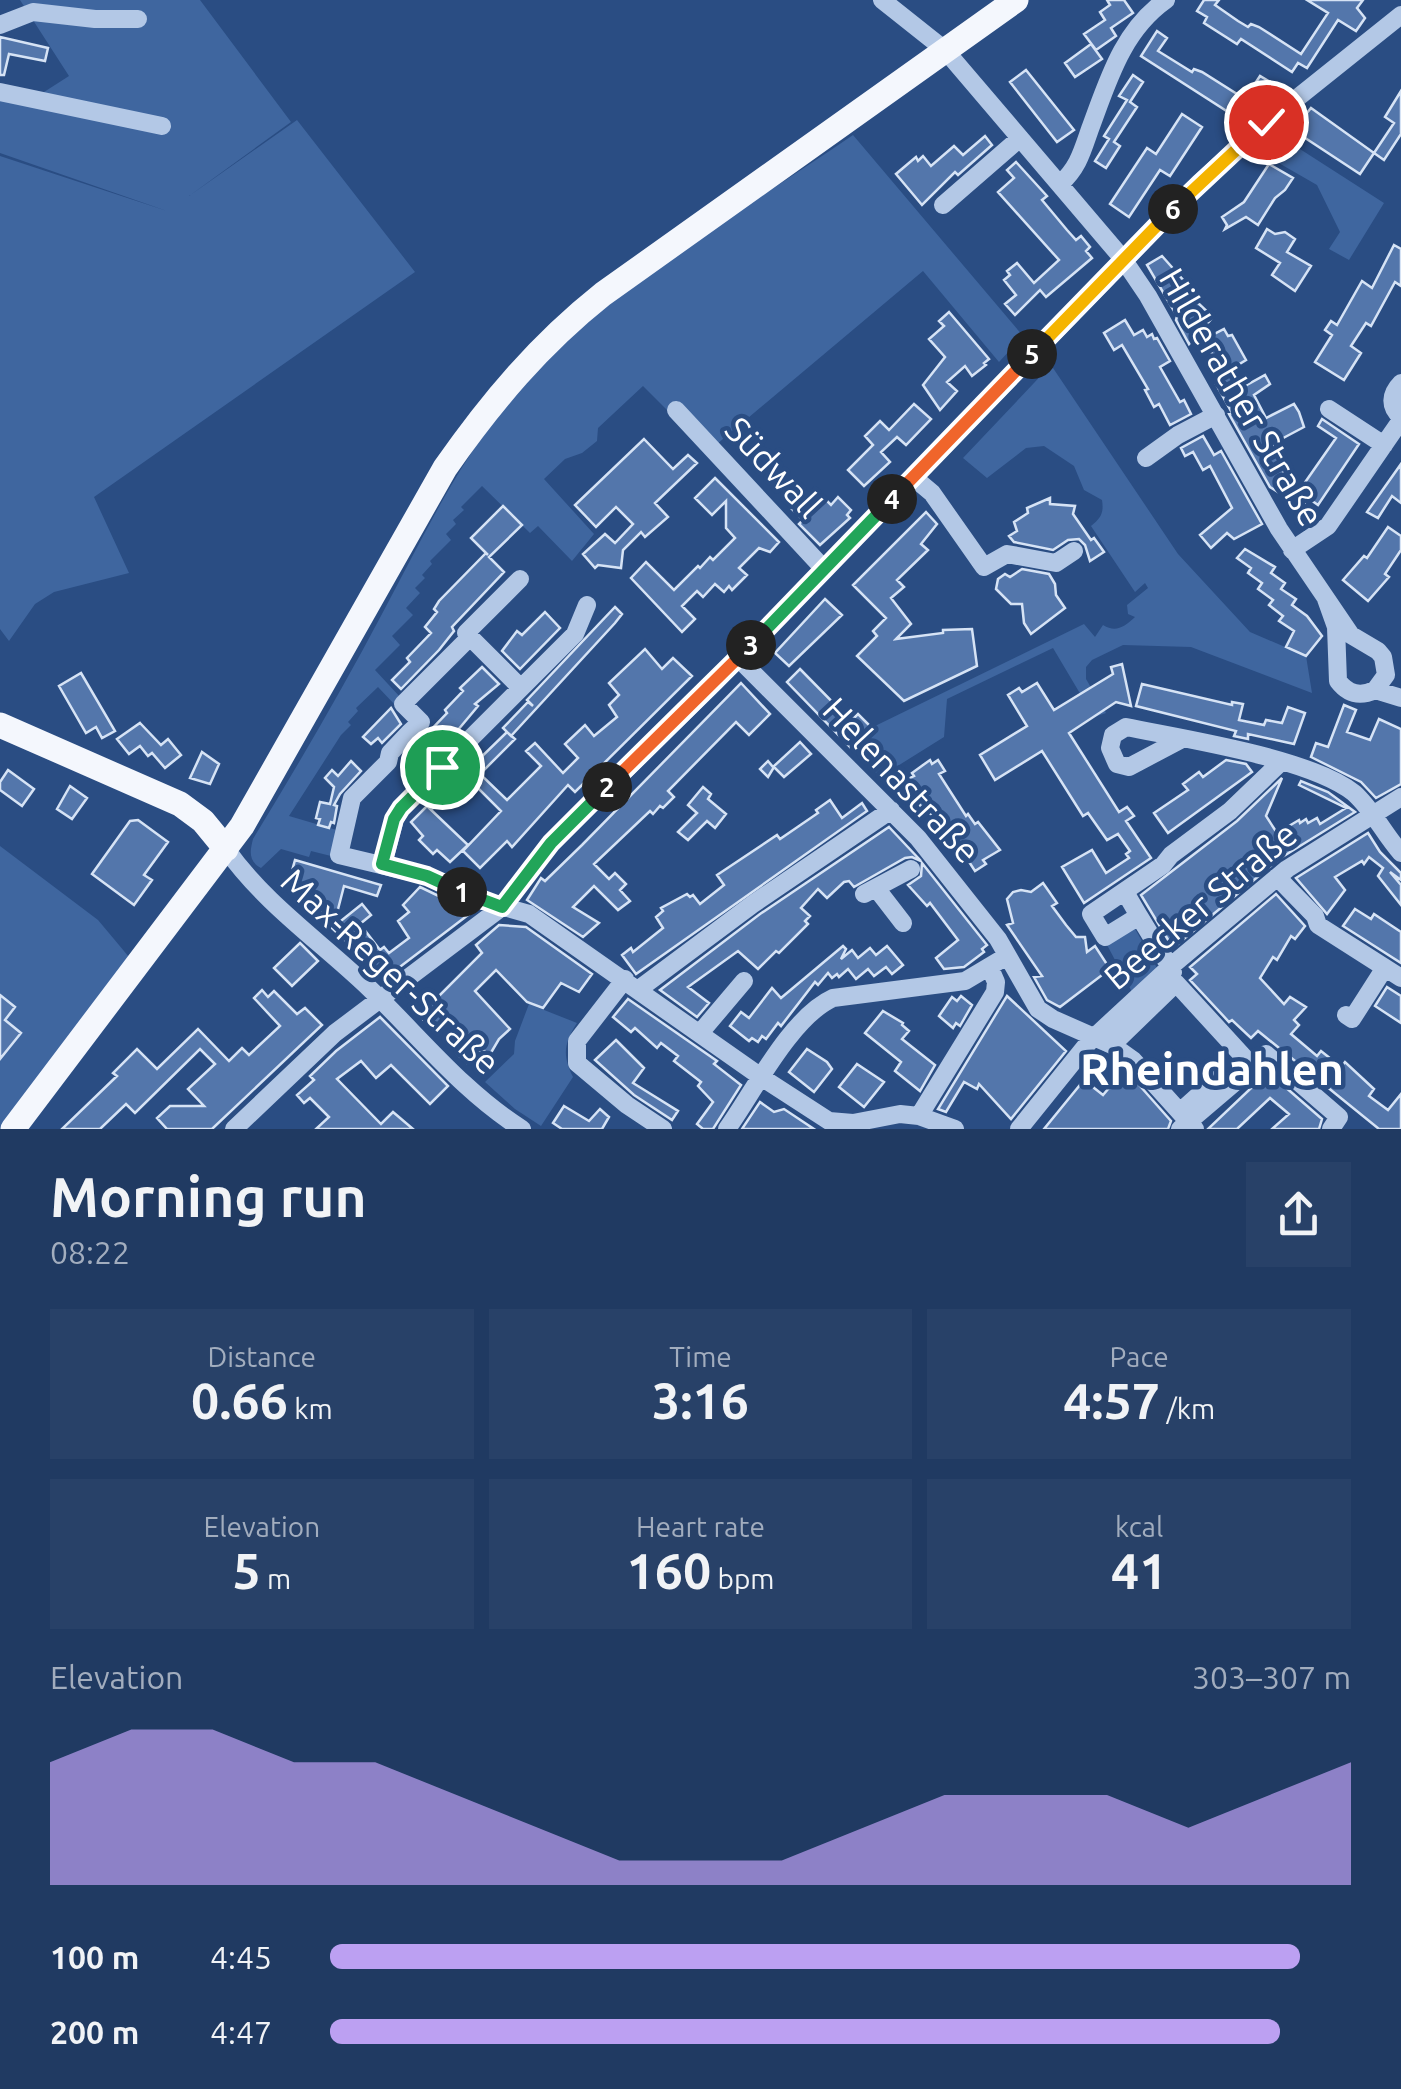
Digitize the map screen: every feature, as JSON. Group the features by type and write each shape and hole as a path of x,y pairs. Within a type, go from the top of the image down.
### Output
{"main road":[{"path":"13,1129 226,850 268,784 445,468 515,375 603,294 1016,0"},
{"path":"0,725 180,804 203,822 226,850"}],"street":[{"path":"1060,184 1076,170 1115,60 1145,19 1166,0"},
{"name":"Hilderather Straße","path":"894,3 945,50 1123,259 1148,296 1292,550 1351,634 1378,650 1386,665"},
{"path":"0,25 33,12 138,19"},
{"name":"Südwall","path":"243,1126 335,1033 502,907 551,843 738,658 1123,259 1266,122 1401,14"},
{"path":"0,92 162,126"},
{"path":"942,205 1020,138"},
{"path":"1292,550 1328,526 1401,419 1392,406 1392,398 1401,383"},
{"path":"1328,409 1384,445"},
{"name":"Südwall","path":"676,410 824,568"},
{"path":"1146,458 1216,415"},
{"path":"913,477 932,493 984,567 1006,554 1056,563 1074,551"},
{"path":"520,579 466,633 521,688"},
{"name":"Hilderather Straße","path":"1328,602 1336,627 1338,658"},
{"path":"1328,602 1350,617"},
{"path":"382,864 394,819 401,808 575,634 588,605"},
{"path":"470,636 403,704 421,722 352,798 339,855 427,876 529,914 761,1078 836,1122 853,1123 900,1114 920,1116 955,1129"},
{"path":"1363,644 1344,650 1338,658 1336,674 1343,688 1358,694 1387,695 1382,684 1386,665"},
{"name":"Helenastraße","path":"738,658 890,810 924,862 965,895 1038,1009 1112,1045 1133,1060 1186,1123"},
{"path":"1386,665 1401,679"},
{"path":"409,734 442,767"},
{"path":"1182,739 1281,762 1340,783 1368,806 1382,832 1401,854"},
{"path":"1140,916 1105,936 1092,914 1163,865 1171,854 1230,811 1281,762"},
{"name":"Beecker Straße","path":"1019,1129 1094,1036 1277,877 1401,796"},
{"path":"663,1129 627,1105 577,1062 576,1041 632,984 890,810"},
{"name":"Max-Reger-Straße","path":"226,850 250,882 380,999 492,1110 522,1129"},
{"path":"903,923 870,891 924,862"},
{"path":"1277,877 1315,916 1315,929 1381,969 1349,1017"},
{"path":"1126,892 1171,970"},
{"path":"727,1129 810,1014 833,998 965,981 1007,956"},
{"path":"920,1116 995,992 996,982 990,968"},
{"path":"700,1034 744,981"},
{"path":"1112,1045 1176,984 1252,1066"},
{"path":"1186,1123 1266,1054 1339,1117 1330,1129"},
{"path":"1186,1123 1219,1077"}],"shaded area":[{"path":"20,0 200,0 291,122 189,196 297,120 415,272 94,497 129,573 54,592 35,604 9,641 0,629 0,156 167,211 0,153 0,94 30,101 69,76"},
{"path":"1275,133 1384,203 1349,260 1329,249 1340,232 1317,185 1256,150"},
{"path":"853,135 1023,336 999,362 923,271 717,444 678,401 667,410 643,386 598,428 597,441 582,453 565,459 544,479 594,534 572,561 538,526 530,533 482,486 461,507 464,510 446,534 451,540 430,561 432,564 422,575 425,578 415,588 420,593 406,608 413,615 392,636 400,645 375,670 401,698 395,705 378,687 356,708 358,711 348,722 351,725 289,816 340,831 331,856 311,851 309,857 281,849 261,868 257,865 251,855 253,839 367,642 454,480 506,405 541,365 624,292"},
{"path":"1051,365 1178,554 1250,632 1306,656 1312,693 1191,647 1123,645 1086,667 1086,679 1106,713 1094,717 1053,648 947,699 944,737 880,777 851,747 873,727 1084,624 1095,637 1103,625 1112,629 1123,626 1135,617 1128,614 1127,605 1148,588 1145,583 1135,592 1091,526 1101,515 1102,500 1084,490 1074,466 1044,446 1026,448 987,478 963,458"},
{"path":"0,846 98,920 129,957 0,1129"},
{"path":"1134,927 1157,968 1132,992 1106,943"},
{"path":"529,1004 577,1023 566,1049 573,1077 541,1126 485,1082 514,1054"}],"building":[{"path":"1107,0 1124,0 1133,13 1111,28 1116,36 1096,50 1084,34 1105,20 1100,12 1110,5"},
{"path":"1204,0 1219,0 1215,5 1238,21 1248,27 1259,27 1301,54 1328,13 1307,0 1363,0 1357,8 1365,18 1356,31 1338,20 1307,68 1298,63 1292,72 1241,39 1237,44 1204,23 1207,17 1197,11"},
{"path":"1157,31 1167,38 1158,51 1245,99 1260,76 1270,82 1253,109 1245,104 1236,117 1141,56"},
{"path":"0,37 48,48 45,61 9,54 4,75 0,75"},
{"path":"1091,44 1102,59 1075,77 1065,63"},
{"path":"1026,70 1074,130 1057,142 1010,82"},
{"path":"1133,75 1143,82 1130,102 1137,107 1114,142 1120,146 1106,168 1095,161 1109,139 1104,136 1127,100 1119,96"},
{"path":"1401,91 1401,134 1384,160 1374,153 1394,123 1385,117"},
{"path":"1311,108 1374,153 1360,174 1293,130"},
{"path":"1182,114 1202,127 1170,176 1160,170 1129,217 1110,204 1147,148 1156,154"},
{"path":"985,136 992,145 958,175 955,172 922,205 896,174 916,157 918,161 923,156 931,166 954,146 963,155"},
{"path":"1016,162 1047,196 1042,200 1067,230 1076,240 1081,236 1090,247 1086,251 1092,258 1046,297 1040,290 1015,315 1005,304 1016,295 1004,280 1010,275 1007,271 1017,263 1034,283 1059,260 998,192 1014,178 1007,170"},
{"path":"1269,164 1293,178 1285,190 1275,198 1258,225 1246,217 1225,229 1222,217 1244,202"},
{"path":"1267,229 1275,234 1285,232 1295,239 1287,252 1311,266 1295,291 1272,275 1280,263 1256,248"},
{"path":"1394,245 1401,249 1401,286 1395,282 1371,326 1366,323 1351,346 1361,353 1344,380 1315,362 1332,335 1325,330 1331,321 1337,325 1362,281 1372,288"},
{"path":"1162,256 1186,283 1180,286 1213,317 1189,344 1147,265"},
{"path":"949,312 989,359 972,376 965,366 947,382 957,391 940,410 923,385 945,357 929,339 944,326 939,321"},
{"path":"1125,320 1134,335 1143,330 1147,337 1152,334 1157,338 1170,361 1160,367 1191,414 1170,425 1159,404 1154,407 1122,345 1114,350 1104,333"},
{"path":"1224,329 1228,336 1232,335 1246,360 1233,368 1243,387 1265,375 1270,384 1254,395 1266,418 1294,404 1299,412 1304,427 1272,444 1279,458 1289,464 1280,478 1299,491 1336,438 1318,426 1322,419 1359,444 1318,505 1308,498 1302,507 1270,487 1229,414 1232,413 1216,384 1222,381 1217,374 1222,371 1210,350 1199,342"},
{"path":"914,404 931,419 906,445 897,437 881,452 890,462 864,486 848,470 873,445 865,436 880,421 889,430"},
{"path":"1203,436 1214,455 1221,451 1262,524 1234,539 1227,533 1211,548 1200,535 1232,508 1210,466 1203,470 1193,452 1185,456 1181,448"},
{"path":"644,439 673,469 688,455 697,463 655,503 668,517 645,537 641,532 623,550 621,568 595,568 583,554 605,534 615,543 633,524 616,507 596,527 575,505"},
{"path":"1401,464 1401,503 1392,496 1378,518 1367,512"},
{"path":"715,478 779,542 770,552 759,548 739,568 747,575 732,590 729,586 724,592 715,584 703,597 697,591 682,606 695,619 682,632 631,578 646,562 674,590 735,538 726,528 726,501 712,515 695,498"},
{"path":"815,489 831,505 838,497 851,510 847,515 850,518 820,545 799,524 803,520 792,509"},
{"path":"1050,498 1050,504 1075,506 1073,514 1104,552 1090,561 1079,539 1068,540 1053,550 1014,542 1009,536 1017,531 1014,522 1028,513 1027,508"},
{"path":"503,506 522,525 489,557 504,572 401,689 392,680 431,633 425,627 437,612 434,609 439,601 486,553 471,538"},
{"path":"926,512 937,524 921,544 928,550 897,580 904,587 891,598 911,624 896,639 972,629 977,666 904,701 857,656 877,636 873,631 886,618 853,585"},
{"path":"1388,527 1401,536 1401,550 1385,574 1389,577 1368,601 1343,580 1364,556 1367,558"},
{"path":"1245,549 1275,567 1271,573 1285,583 1281,589 1296,599 1292,605 1307,616 1322,636 1306,656 1286,647 1294,631 1279,621 1283,616 1269,605 1273,600 1258,589 1262,583 1237,558"},
{"path":"1022,569 1049,574 1065,608 1031,634 1024,623 1022,604 1011,604 996,589 998,579"},
{"path":"825,599 842,615 789,666 775,653"},
{"path":"615,607 622,614 615,623 511,736 503,728 528,702 533,706 527,700"},
{"path":"545,612 560,628 520,669 502,651 517,631 522,635"},
{"path":"645,649 662,669 673,658 692,676 575,792 568,785 512,847 507,841 480,868 463,851 501,811 466,776 433,808 426,801 465,762 471,767 507,732 515,739 480,774 507,800 541,766 526,751 535,743 563,773 578,758 565,744 585,725 594,736 617,717 609,705 619,695 609,683"},
{"path":"1122,664 1131,706 1116,702 1069,733 1119,812 1127,807 1134,816 1126,821 1151,858 1084,903 1062,867 1092,850 1106,873 1129,858 1126,854 1130,851 1118,834 1107,840 1088,813 1083,816 1042,751 995,780 980,755 1027,726 1008,695 1037,683 1054,710 1113,674 1111,667"},
{"path":"482,667 499,684 475,704 478,706 442,749 427,734 463,691 460,688"},
{"path":"800,669 851,721 858,714 871,727 850,747 787,682"},
{"path":"81,673 115,731 102,738 96,727 86,733 59,686"},
{"path":"741,683 770,714 749,735 736,722 668,791 674,797 663,808 660,806 653,814 650,811 594,864 609,879 615,873 626,884 620,890 630,901 618,910 594,886 573,907 599,923 583,937 527,900 541,878 545,881 582,845"},
{"path":"1142,684 1232,705 1243,704 1239,720 1264,725 1266,720 1282,723 1288,707 1305,713 1294,744 1248,734 1248,739 1234,736 1236,731 1136,706"},
{"path":"1344,705 1356,710 1347,732 1370,740 1379,719 1401,729 1401,784 1376,798 1361,782 1311,757 1316,743 1328,747"},
{"path":"391,708 401,724 382,743 378,738 371,744 363,737"},
{"path":"140,723 161,745 168,739 181,755 165,768 140,746 129,754 117,739"},
{"path":"800,742 811,754 784,777 774,767 768,777 760,769 768,761 773,767"},
{"path":"202,752 219,764 210,784 190,778"},
{"path":"930,760 932,764 938,760 945,771 939,774 966,816 975,824 978,822 1000,850 983,860 986,864 975,871 953,837 950,839 927,808 923,810 914,795 917,793 908,779"},
{"path":"1226,760 1246,764 1252,772 1168,833 1154,813 1188,790 1183,784 1199,772 1203,777"},
{"path":"351,761 361,771 334,805 334,823 329,828 318,825 320,802 330,804 334,787 325,778 332,770 338,776"},
{"path":"8,770 34,789 22,806 0,790"},
{"path":"1282,778 1266,816 1277,833 1299,820 1300,823 1306,819 1308,823 1317,818 1320,824 1346,808 1299,785 1301,781 1328,792 1355,812 1279,859 1173,948 1141,895 1237,821"},
{"path":"70,786 87,798 72,819 57,809"},
{"path":"703,787 711,794 708,799 726,814 715,828 707,821 688,840 678,832 697,813 688,805"},
{"path":"830,800 842,818 862,803 867,811 636,974 622,955 631,948 633,952 663,928 656,917 663,911 661,908 687,894 700,904 724,885 717,875 777,835 780,839"},
{"path":"427,806 468,845 450,862 437,850 433,854 419,840 423,836 411,822"},
{"path":"138,820 168,842 144,875 152,880 134,905 92,874 130,821"},
{"path":"889,827 921,861 905,858 854,887 849,881 844,882 827,898 818,889 801,908 810,916 805,921 808,924 758,969 738,951 688,987 709,1003 697,1017 660,990 760,914"},
{"path":"1368,833 1401,873 1401,880 1390,872 1401,885 1401,905 1378,876 1383,868 1369,857 1364,864 1362,861 1335,877 1345,890 1327,914 1296,878"},
{"path":"295,860 381,885 377,896 344,886 336,917 309,908 311,899 295,895 300,880 290,878"},
{"path":"922,863 987,945 964,967 944,969 936,958 958,940 930,903 927,906 908,885 921,876"},
{"path":"1043,883 1057,903 1052,906 1066,925 1076,937 1085,937 1087,952 1095,946 1110,969 1060,1007 1047,1000 1034,977 1042,976 1007,925 1013,923 1007,899 1013,892 1031,892"},
{"path":"420,887 472,912 384,979 359,945 354,949 332,928 362,904 371,915 360,924 380,950 384,947 389,953 409,938 398,921 409,912 403,905"},
{"path":"1276,894 1305,926 1295,939 1291,936 1260,978 1284,1004 1290,997 1306,1007 1294,1020 1299,1025 1291,1034 1317,1056 1321,1051 1341,1067 1345,1062 1374,1089 1369,1096 1388,1110 1401,1094 1401,1129 1379,1129 1258,1031 1251,1038 1232,1020 1229,1022 1190,980 1197,974 1190,967"},
{"path":"1355,909 1371,919 1374,914 1401,932 1401,963 1343,926"},
{"path":"499,925 526,927 592,974 579,992 561,983 543,1008 527,1002 496,970 475,991 510,1029 489,1056 482,1048 467,1063 457,1054 472,1039 463,1029 450,1017 435,1032 417,1013 482,953 476,945"},
{"path":"300,943 318,961 292,986 274,968"},
{"path":"843,946 846,949 841,959 852,950 858,958 870,948 876,955 887,946 903,965 892,974 886,967 874,976 868,969 856,979 848,969 839,977 837,974 832,978 828,973 818,985 815,982 781,1026 778,1023 766,1039 762,1036 758,1042 752,1038 749,1041 730,1026 741,1012 749,1018 772,988 781,998"},
{"path":"1387,987 1401,996 1401,1023 1375,1006"},
{"path":"262,990 268,997 274,991 297,1014 305,1008 322,1025 212,1129 167,1129 157,1118 170,1106 204,1106 188,1089 215,1064 200,1049 135,1113 126,1104 100,1129 62,1129 117,1076 113,1073 137,1049 157,1069 198,1029 229,1061 242,1048 249,1055 280,1026 254,998"},
{"path":"0,995 15,1007 5,1020 21,1033 0,1059"},
{"path":"961,996 972,1005 960,1026 956,1023 953,1028 939,1016 952,997 957,1001"},
{"path":"1007,996 1066,1051 1011,1119 979,1084 977,1089 964,1082 946,1112 938,1109"},
{"path":"628,999 717,1061 714,1064 741,1085 713,1129 697,1124 713,1102 698,1086 701,1082 674,1061 678,1056 661,1043 657,1048 635,1028 631,1032 613,1017"},
{"path":"883,1011 903,1023 909,1031 902,1039 935,1065 920,1091 895,1071 901,1062 865,1033"},
{"path":"380,1017 448,1086 430,1104 391,1065 376,1078 361,1061 337,1079 381,1124 393,1112 413,1129 316,1129 329,1117 310,1098 304,1103 297,1095 336,1051"},
{"path":"616,1040 644,1068 633,1083 678,1111 672,1120 634,1095 595,1060"},
{"path":"807,1049 832,1069 814,1092 789,1072"},
{"path":"857,1064 884,1082 864,1107 839,1087"},
{"path":"1125,1069 1171,1121 1168,1129 1044,1129 1084,1080 1103,1095"},
{"path":"1268,1072 1322,1119 1319,1129 1272,1129 1289,1114 1270,1098 1237,1129 1208,1129"},
{"path":"760,1102 774,1112 784,1109 814,1129 742,1129"},
{"path":"564,1106 589,1121 600,1109 609,1117 602,1129 562,1129 553,1123"}],"district":[{"name":"Rheindahlen","path":"1212,1068"}],"route":[{"path":"442,767 394,819 382,864 427,876 502,907 551,843 716,681 1123,259 1266,122"}]}
